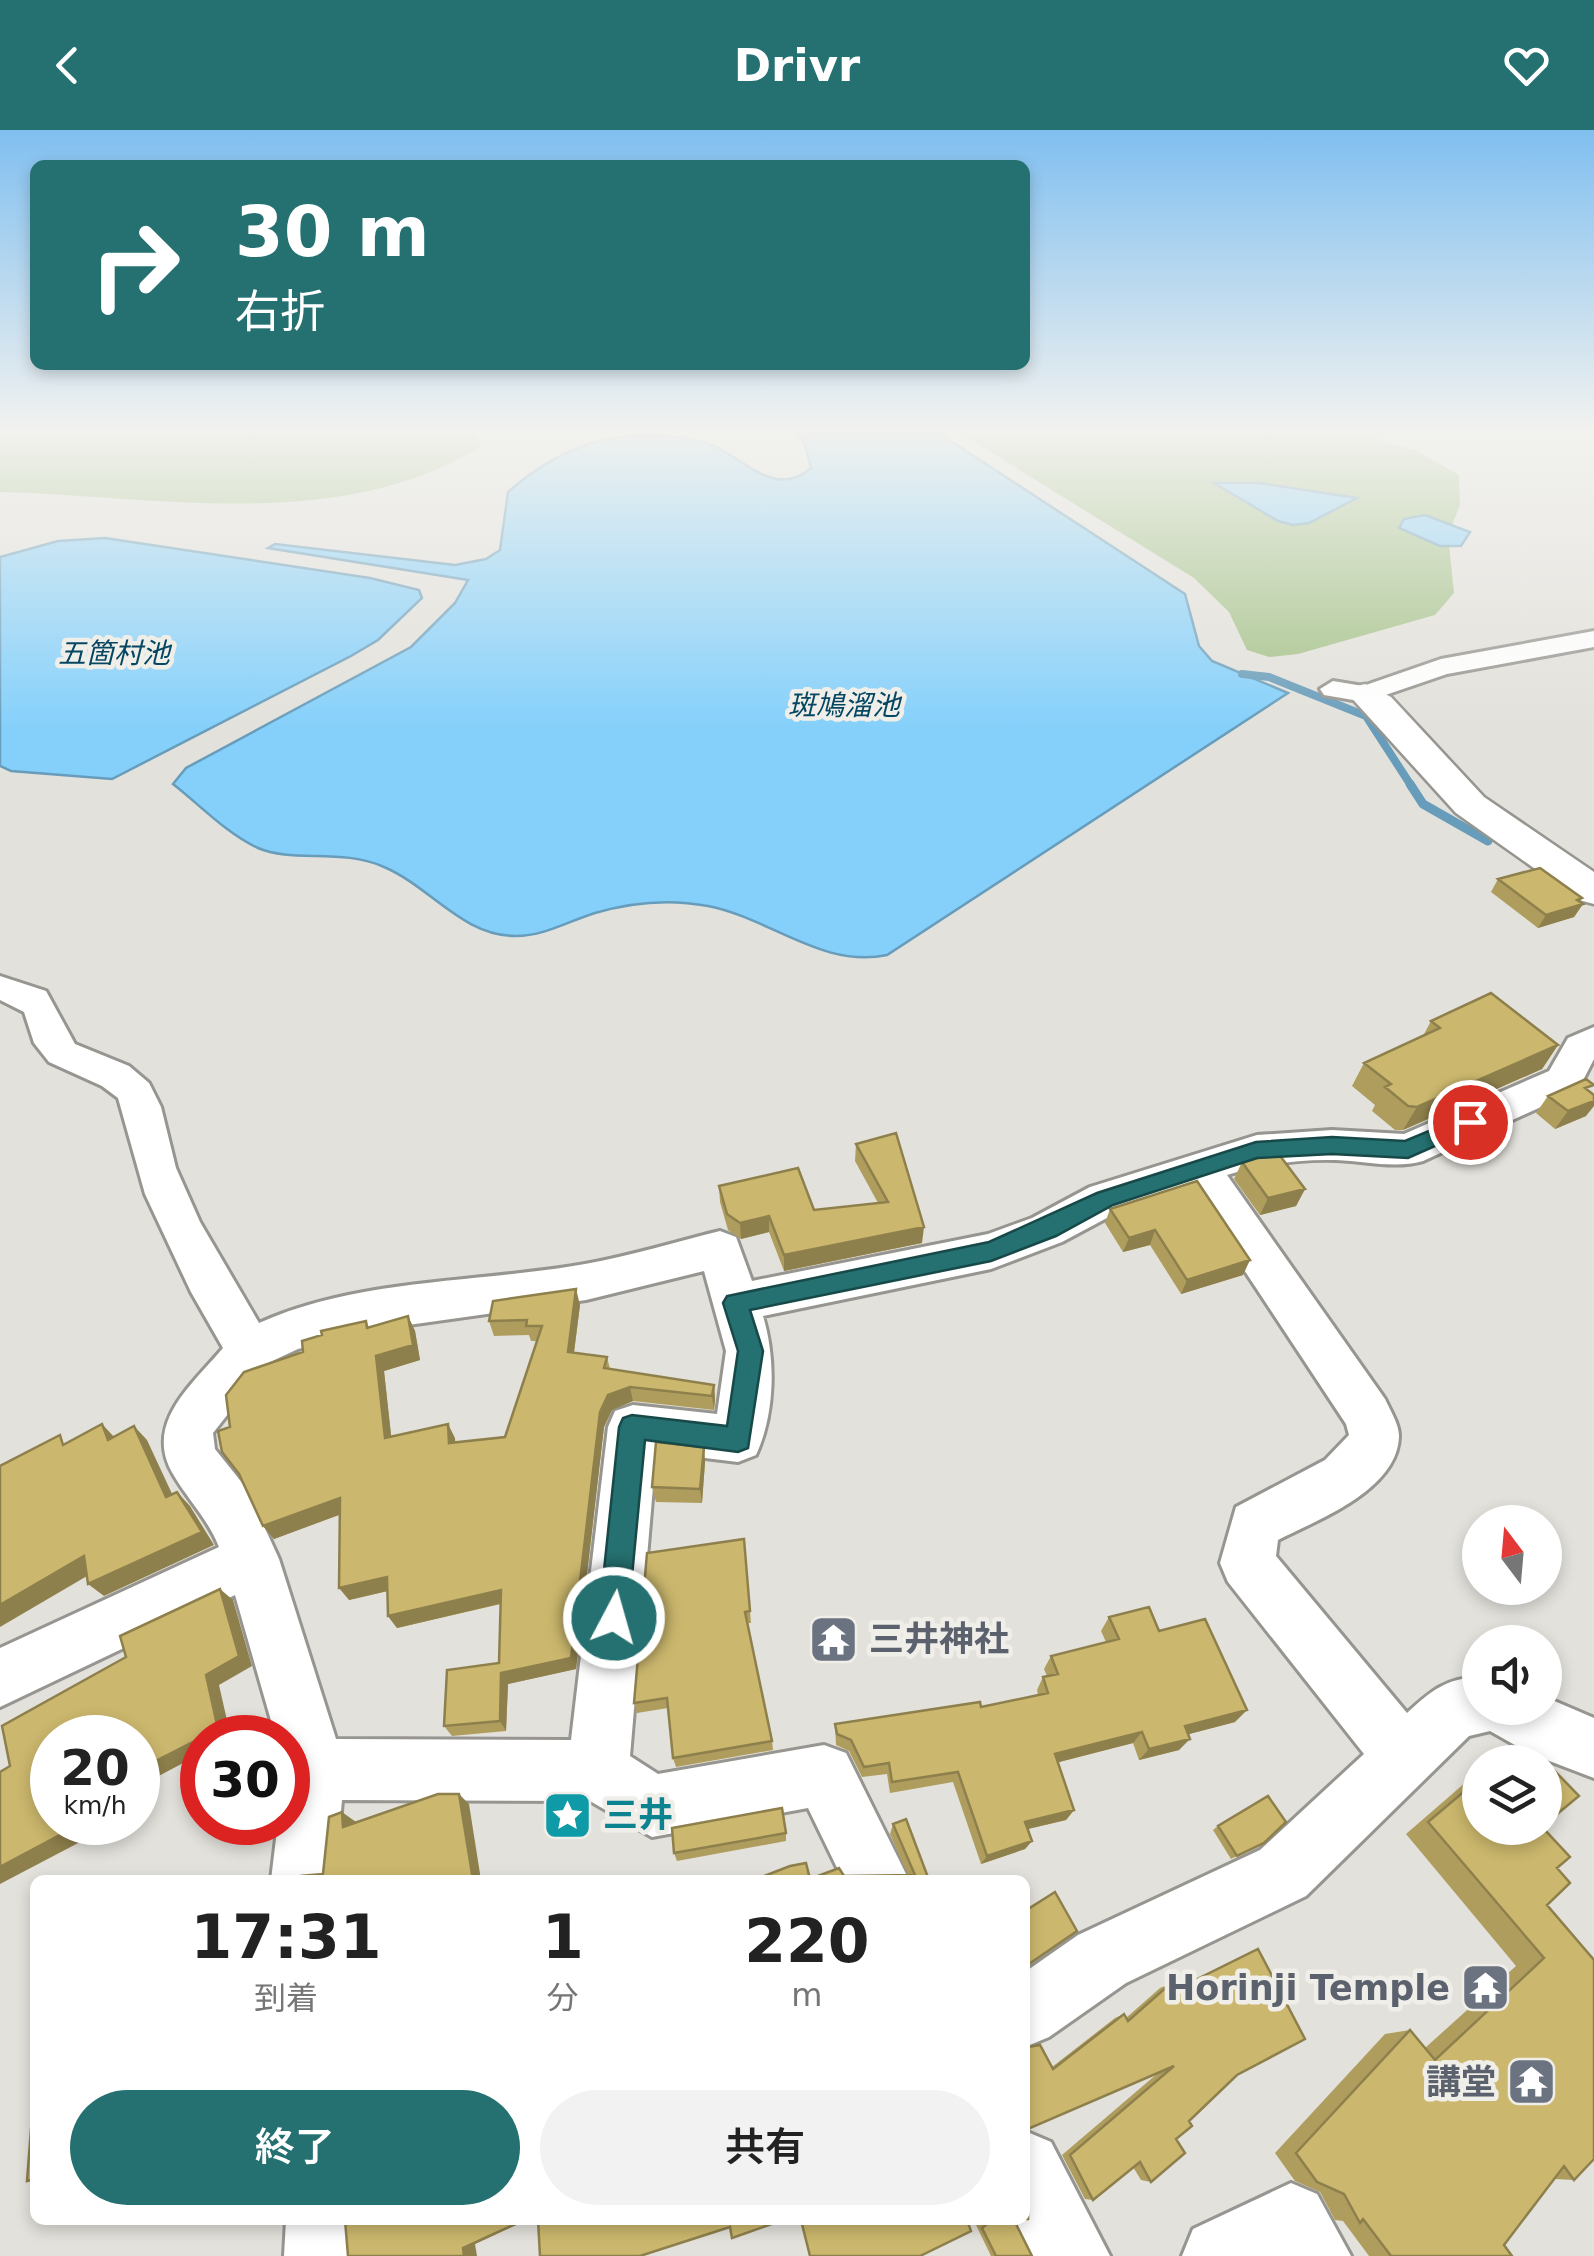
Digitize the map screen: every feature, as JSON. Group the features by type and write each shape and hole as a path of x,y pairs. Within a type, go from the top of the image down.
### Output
{"street":[{"path":"1349,692 1441,667 1594,639"},
{"path":"1349,692 1404,728 1434,772 1456,794 1594,891"},
{"path":"0,988 24,992 40,1004 63,1054 129,1084 140,1102 148,1144 196,1254 226,1317 251,1349"},
{"path":"736,1303 991,1251 1047,1230 1105,1199 1256,1150 1332,1146 1408,1150 1564,1080 1581,1048 1594,1040"},
{"path":"1200,1169 1368,1415 1374,1439 1366,1459 1328,1487 1255,1524 1248,1563 1403,1756"},
{"path":"304,1875 314,1769 252,1559 228,1506 191,1458 186,1428 251,1349 290,1331 394,1308 586,1282 720,1250 750,1351 738,1440 632,1427 598,1771"},
{"path":"0,1678 252,1559"},
{"path":"1030,2010 1102,1960 1283,1873 1403,1756 1457,1707 1462,1707"},
{"path":"1537,1725 1594,1748"},
{"path":"314,1769 598,1771 652,1806 824,1775 874,1875"},
{"path":"1030,2177 1072,2256"},
{"path":"1220,2256 1290,2220 1313,2256"},
{"path":"322,2256 323,2225"}],"green space":[{"path":"1118,531 1450,531 1454,593 1435,615 1298,654 1269,657 1247,650 1229,612 1194,578"}],"water":[{"name":"斑鳩溜池","path":"503,531 1089,531 1185,594 1199,646 1212,661 1288,693 887,955 863,957 819,949 731,912 680,903 637,904 585,916 546,931 516,936 497,934 463,919 401,876 368,861 286,855 258,848 225,827 173,784 186,768 411,647 455,603 468,580 268,548 275,544 455,565 486,559 500,550"},
{"path":"1406,531 1470,532 1461,546 1440,546"},
{"name":"五箇村池","path":"105,538 370,578 419,590 422,598 378,640 351,656 112,779 11,771 0,766 0,557 58,541"}],"building":[{"path":"1540,868 1582,898 1577,900 1583,904 1546,915 1498,879"},
{"path":"1491,993 1558,1045 1417,1107 1408,1106 1385,1087 1391,1084 1364,1063 1440,1028 1431,1021"},
{"path":"1586,1079 1594,1085 1585,1088 1594,1095 1594,1101 1568,1111 1548,1096"},
{"path":"896,1133 924,1227 784,1255 769,1216 740,1223 727,1214 719,1186 798,1168 814,1210 888,1202 856,1144"},
{"path":"1278,1153 1305,1189 1268,1198 1242,1162"},
{"path":"1197,1181 1250,1260 1187,1280 1155,1230 1129,1238 1110,1209"},
{"path":"576,1289 568,1352 607,1357 604,1368 714,1385 712,1396 630,1387 608,1395 600,1412 571,1658 501,1673 500,1721 444,1726 447,1670 499,1663 501,1590 388,1616 387,1577 339,1588 340,1498 263,1526 239,1474 222,1452 218,1431 230,1427 226,1395 244,1372 303,1352 302,1341 322,1335 321,1331 366,1321 367,1328 408,1316 413,1345 376,1356 385,1438 448,1424 449,1443 505,1437 542,1326 526,1326 527,1320 489,1321 493,1301"},
{"path":"102,1424 108,1440 134,1426 166,1497 177,1492 202,1532 88,1584 84,1556 0,1605 0,1466 60,1435 63,1445"},
{"path":"656,1442 704,1447 700,1489 652,1487"},
{"path":"744,1539 750,1611 745,1612 772,1741 673,1758 667,1698 634,1703 647,1553"},
{"path":"220,1589 239,1656 206,1675 215,1715 180,1715 180,1748 160,1759 160,1715 30,1715 30,1845 41,1845 0,1867 0,1772 10,1766 2,1726 126,1657 120,1636"},
{"path":"1149,1607 1159,1631 1205,1619 1247,1710 1185,1726 1190,1739 1149,1749 1142,1732 1055,1754 1074,1810 1025,1822 1032,1841 987,1856 958,1772 892,1782 889,1763 864,1767 851,1740 837,1734 835,1724 980,1702 981,1707 1048,1693 1043,1677 1058,1674 1051,1656 1119,1639 1109,1617"},
{"path":"1562,1778 1579,1796 1562,1810"},
{"path":"1462,1793 1462,1845 1559,1845 1570,1857 1557,1868 1570,1883 1547,1905 1594,1960 1594,2159 1574,2180 1564,2166 1504,2245 1512,2256 1391,2256 1363,2219 1360,2223 1344,2194 1317,2182 1296,2153 1410,2030 1435,2060 1544,1958 1428,1822"},
{"path":"438,1794 459,1794 472,1875 312,1875 323,1874 329,1817 342,1812 343,1827"},
{"path":"1268,1796 1286,1822 1264,1843 1237,1856 1218,1826"},
{"path":"549,1800 580,1800 583,1822 553,1833"},
{"path":"782,1808 786,1833 674,1853 672,1828"},
{"path":"906,1819 927,1875 915,1875 893,1824"},
{"path":"806,1863 809,1875 767,1875 790,1866"},
{"path":"839,1868 843,1875 821,1875"},
{"path":"1055,1892 1077,1931 1030,1963 1030,1908"},
{"path":"1258,1949 1305,2039 1237,2075 1189,2121 1192,2126 1176,2139 1185,2153 1151,2182 1140,2162 1093,2200 1070,2155 1174,2066 1030,2128 1030,2047 1040,2045 1053,2069 1124,2014 1128,2021 1170,1984 1175,1990"},
{"path":"345,2225 513,2225 463,2248 464,2256 348,2256"},
{"path":"538,2225 769,2225 732,2238 730,2227 640,2256 540,2256"},
{"path":"802,2225 969,2225 971,2231 920,2256 810,2256"},
{"path":"1016,2225 1032,2256 996,2256 982,2228"}],"waterway":[{"path":"1242,674 1269,677 1366,716 1412,787"},
{"path":"1410,784 1423,804 1488,841"}],"place":[{"name":"三井神社","path":"834,1639"},
{"name":"三井","path":"568,1815"},
{"name":"Horinji Temple","path":"1485,1988"},
{"name":"講堂","path":"1531,2082"}],"route":[{"path":"614,1618 632,1427 738,1440 750,1351 736,1303 991,1251 1047,1230 1105,1199 1256,1150 1332,1146 1408,1150 1470,1122"}]}
